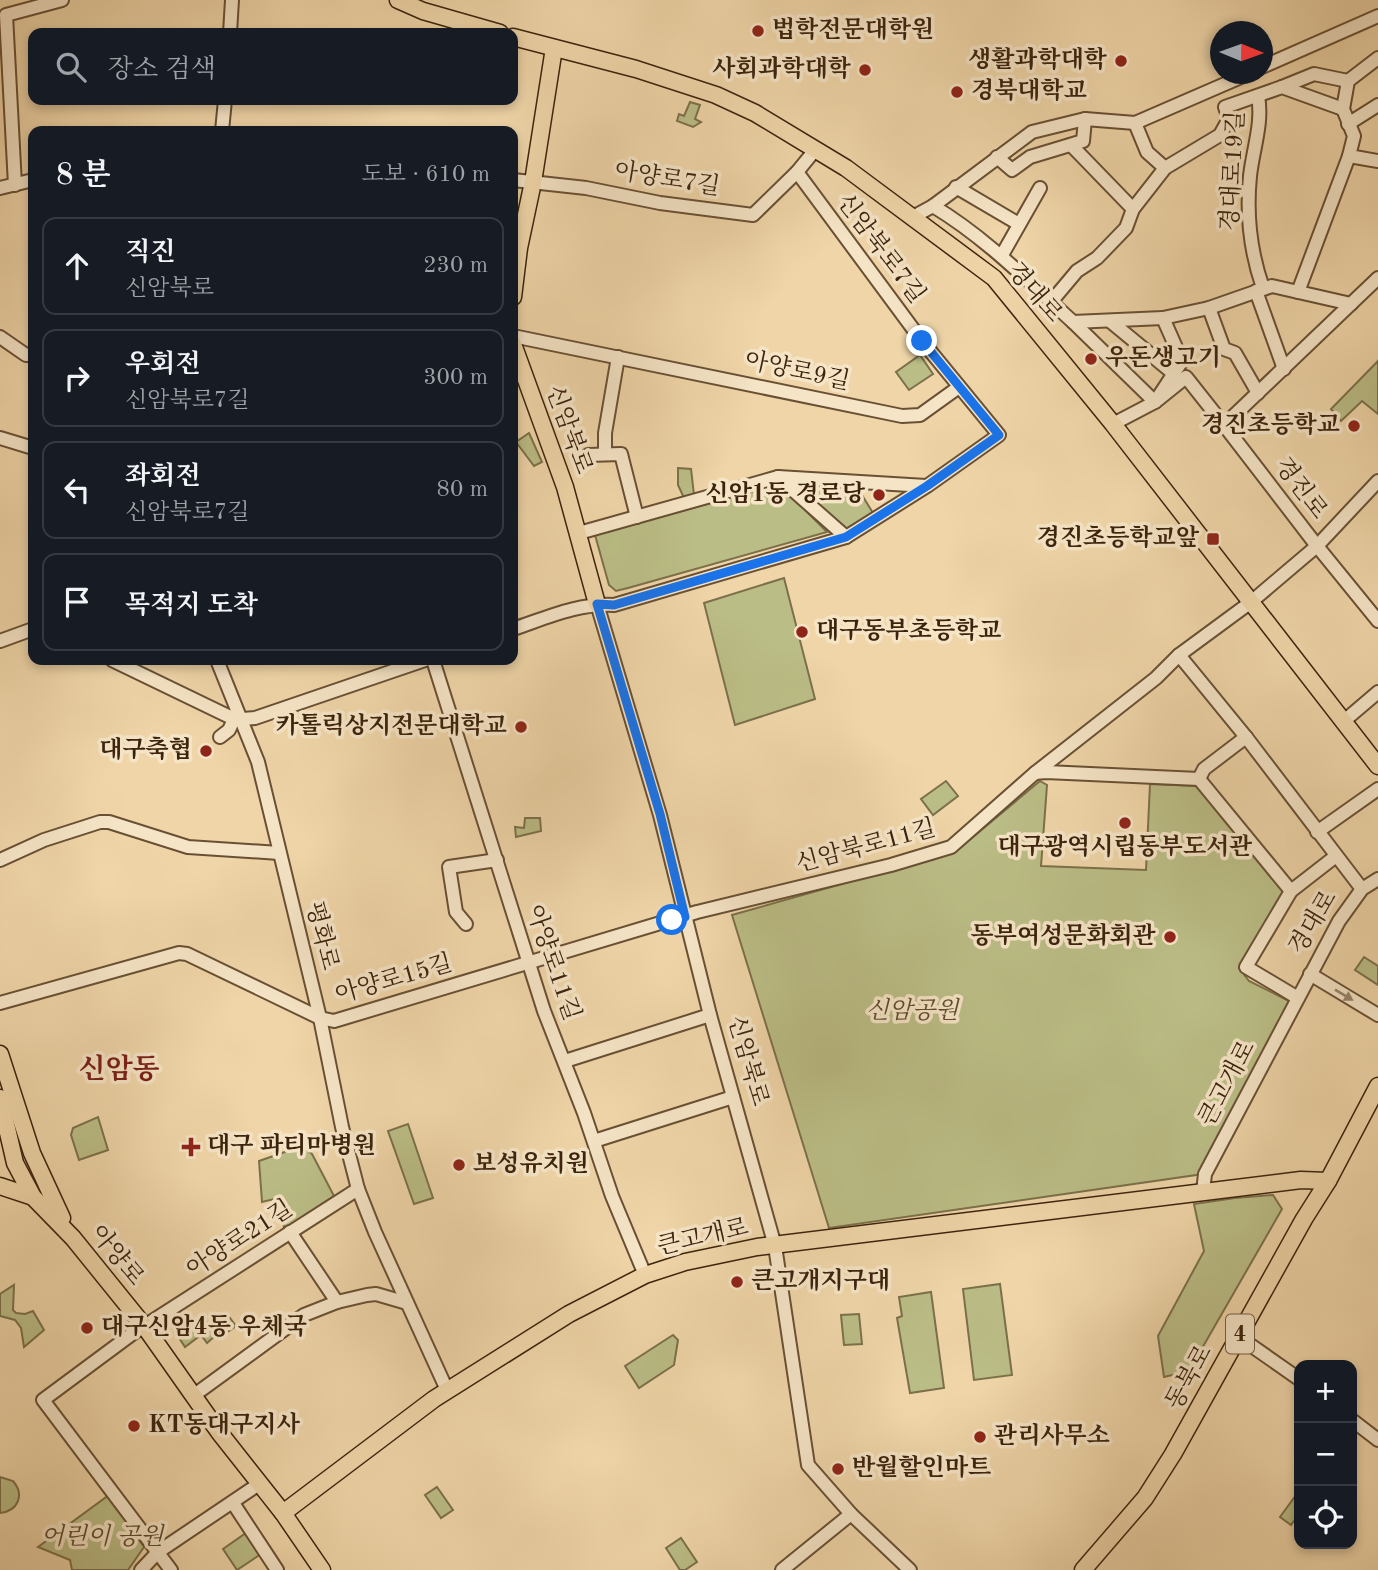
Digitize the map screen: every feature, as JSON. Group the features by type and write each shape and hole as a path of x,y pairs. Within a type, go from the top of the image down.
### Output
{"main road":[{"path":"398,0 423,11 482,28"},
{"name":"경대로","path":"518,38 636,69 716,95 755,113 846,168 994,278 1113,424 1378,766"},
{"path":"518,233 533,181 554,48"},
{"name":"신암북로","path":"518,358 565,487 597,604"},
{"path":"0,1054 12,1123 4,1136"},
{"name":"동북로","path":"1083,1570 1146,1498 1173,1454 1304,1219 1328,1181 1378,1086"},
{"path":"8,1100 50,1196 73,1238"},
{"path":"4,1136 26,1194"},
{"path":"4,1136 22,1155 51,1215"},
{"name":"큰고개로","path":"283,1513 312,1488 447,1390 566,1315 645,1275 685,1262 775,1246 1203,1192 1301,1180 1328,1181"},
{"path":"0,1188 26,1194"},
{"name":"아양로","path":"26,1194 73,1238 145,1327 192,1396 283,1513 322,1570"}],"street":[{"path":"15,185 6,15 62,0"},
{"path":"230,28 232,0"},
{"path":"1273,62 1377,17"},
{"path":"1298,292 1354,136 1343,109 1348,81 1377,57"},
{"path":"1225,107 1314,74 1348,81"},
{"path":"911,218 933,206 1032,132 1085,119 1135,123 1225,84"},
{"path":"1282,87 1343,109"},
{"path":"1051,302 1077,271 1097,258 1126,228 1133,209 1164,168 1220,135 1226,128 1229,119 1225,107 1213,89"},
{"name":"경대로19길","path":"1258,96 1259,128 1250,174 1249,238 1259,290 1283,369"},
{"path":"222,126 225,105"},
{"path":"1348,124 1378,105"},
{"path":"997,157 1012,170 1030,157 1083,141 1085,119"},
{"path":"1135,123 1147,152 1164,168"},
{"path":"1071,145 1133,209"},
{"path":"797,172 815,150"},
{"path":"1349,156 1378,161"},
{"name":"아양로7길","path":"518,180 586,188 660,203 753,215 797,172"},
{"name":"신암북로7길","path":"597,604 614,605 846,537 927,486 999,435 922,341 797,172"},
{"path":"0,188 28,181"},
{"path":"956,187 1019,224"},
{"path":"1002,255 1040,188"},
{"path":"933,206 1002,255 1155,402"},
{"path":"1224,425 1378,278"},
{"path":"1073,322 1163,318 1209,308 1272,286 1351,304"},
{"path":"1209,308 1224,349 1235,353 1258,393"},
{"path":"1113,424 1155,402 1182,361 1163,318"},
{"path":"1110,321 1173,373"},
{"path":"0,337 28,355"},
{"name":"아양로9길","path":"518,337 902,416 920,415 960,387"},
{"path":"605,454 618,357"},
{"name":"경진로","path":"1155,402 1186,377 1378,621"},
{"path":"0,438 28,447"},
{"name":"신암북로","path":"588,455 621,454 637,517"},
{"path":"579,533 778,477 927,486"},
{"path":"778,477 846,537"},
{"name":"경진로","path":"1251,601 1317,546 1377,484"},
{"name":"신암북로11길","path":"685,917 891,865 951,847 1035,773 1156,678 1179,654 1251,601"},
{"path":"518,627 571,609 597,604"},
{"name":"신암북로","path":"597,604 660,814 710,1015 775,1246 807,1465 850,1514 910,1570"},
{"path":"0,641 28,631"},
{"path":"1179,654 1362,889"},
{"path":"123,665 239,718 255,718 411,665"},
{"name":"평화로","path":"219,665 258,762 358,1189 447,1390"},
{"name":"아양로11길","path":"435,665 544,1011 565,1061 612,1196 645,1275"},
{"path":"1344,721 1378,692"},
{"path":"220,737 239,718"},
{"path":"1199,779 1204,769 1246,737"},
{"path":"1035,773 1199,779 1291,891"},
{"path":"1317,832 1378,789"},
{"path":"0,860 44,840 100,822 109,822 188,847 279,853"},
{"path":"1298,998 1246,967 1291,891 1336,856"},
{"name":"아양로15길","path":"466,925 456,912 449,867 497,860"},
{"name":"경대로","path":"1298,998 1339,921 1362,889 1378,878"},
{"name":"아양로15길","path":"0,1003 179,953 187,954 320,1018 334,1021 685,917"},
{"path":"1310,974 1378,1015"},
{"name":"큰고개로","path":"1203,1192 1205,1174 1298,998"},
{"path":"565,1061 710,1015"},
{"path":"594,1141 733,1097"},
{"name":"아양로21길","path":"158,1552 43,1400 145,1327 358,1189"},
{"path":"290,1232 337,1302"},
{"path":"192,1396 304,1315 337,1302 376,1294 407,1303"},
{"path":"1239,1336 1294,1375"},
{"path":"1356,1423 1378,1440"},
{"path":"141,1570 158,1552 259,1484"},
{"path":"233,1503 277,1570"},
{"path":"782,1570 850,1514"},
{"path":"158,1552 171,1570"}],"green space":[{"path":"690,102 700,105 695,119 701,122 693,127 677,121 679,114 684,116"},
{"path":"920,355 933,374 909,390 896,372"},
{"path":"1378,361 1378,414 1362,401 1341,421 1331,409"},
{"path":"529,433 542,462 534,466 518,445 518,441"},
{"path":"678,468 691,469 694,495 684,498 678,485"},
{"path":"779,484 827,532 616,591 609,585 595,535"},
{"path":"794,484 857,487 873,513 846,531"},
{"path":"784,578 815,699 735,725 704,603"},
{"path":"946,781 958,796 933,815 921,799"},
{"name":"신암공원","path":"1040,781 1047,785 1041,866 1146,870 1150,784 1198,786 1281,886 1283,894 1239,968 1249,981 1291,1002 1203,1174 829,1228 732,915 955,852"},
{"path":"525,818 540,818 541,831 516,837 515,827 524,828"},
{"path":"1364,957 1378,966 1378,985 1355,970"},
{"path":"98,1117 108,1150 79,1160 71,1135 73,1128"},
{"path":"408,1124 433,1198 414,1204 388,1131"},
{"path":"302,1146 312,1154 334,1196 284,1229 282,1197 262,1202 259,1161"},
{"path":"1273,1195 1282,1209 1189,1371 1164,1377 1158,1336 1204,1251 1194,1204"},
{"path":"1000,1284 1012,1375 974,1380 963,1289"},
{"path":"14,1285 13,1310 25,1314 33,1311 44,1330 24,1347 21,1328 15,1320 0,1316 0,1294"},
{"path":"931,1292 944,1388 910,1393 897,1318 902,1316 899,1297"},
{"path":"227,1314 236,1326 219,1338 216,1335 207,1343 201,1335 185,1347 174,1330 194,1322 198,1327 207,1322 210,1326"},
{"path":"859,1314 862,1344 844,1345 841,1315"},
{"path":"673,1335 678,1340 674,1365 639,1388 625,1366"},
{"path":"0,1477 13,1481 19,1497 15,1506 0,1513"},
{"path":"437,1487 453,1510 441,1518 425,1495"},
{"name":"어린이 공원","path":"109,1495 144,1547 128,1570 72,1570 70,1560 38,1547"},
{"path":"1294,1498 1294,1521 1291,1525 1280,1517"},
{"path":"246,1533 261,1554 237,1570 223,1549"},
{"path":"681,1538 697,1562 685,1570 680,1570 666,1548"}],"place":[{"name":"법학전문대학원","path":"758,31"},
{"name":"생활과학대학","path":"1121,61"},
{"name":"사회과학대학","path":"865,70"},
{"name":"경북대학교","path":"957,92"},
{"name":"우돈생고기","path":"1091,359"},
{"name":"경진초등학교","path":"1354,426"},
{"name":"신암1동 경로당","path":"879,495"},
{"name":"경진초등학교앞","path":"1213,539"},
{"name":"대구동부초등학교","path":"802,632"},
{"name":"카톨릭상지전문대학교","path":"521,727"},
{"name":"대구축협","path":"206,751"},
{"name":"대구광역시립동부도서관","path":"1125,823"},
{"name":"동부여성문화회관","path":"1170,937"},
{"name":"대구 파티마병원","path":"191,1147"},
{"name":"보성유치원","path":"459,1165"},
{"name":"큰고개지구대","path":"737,1282"},
{"name":"대구신암4동 우체국","path":"87,1328"},
{"name":"KT동대구지사","path":"134,1426"},
{"name":"관리사무소","path":"980,1437"},
{"name":"반월할인마트","path":"838,1469"}],"district":[{"name":"신암동","path":"119,1071"}],"route":[{"path":"672,920 685,917 660,814 597,604 614,605 846,537 927,486 999,435 922,341"}]}
